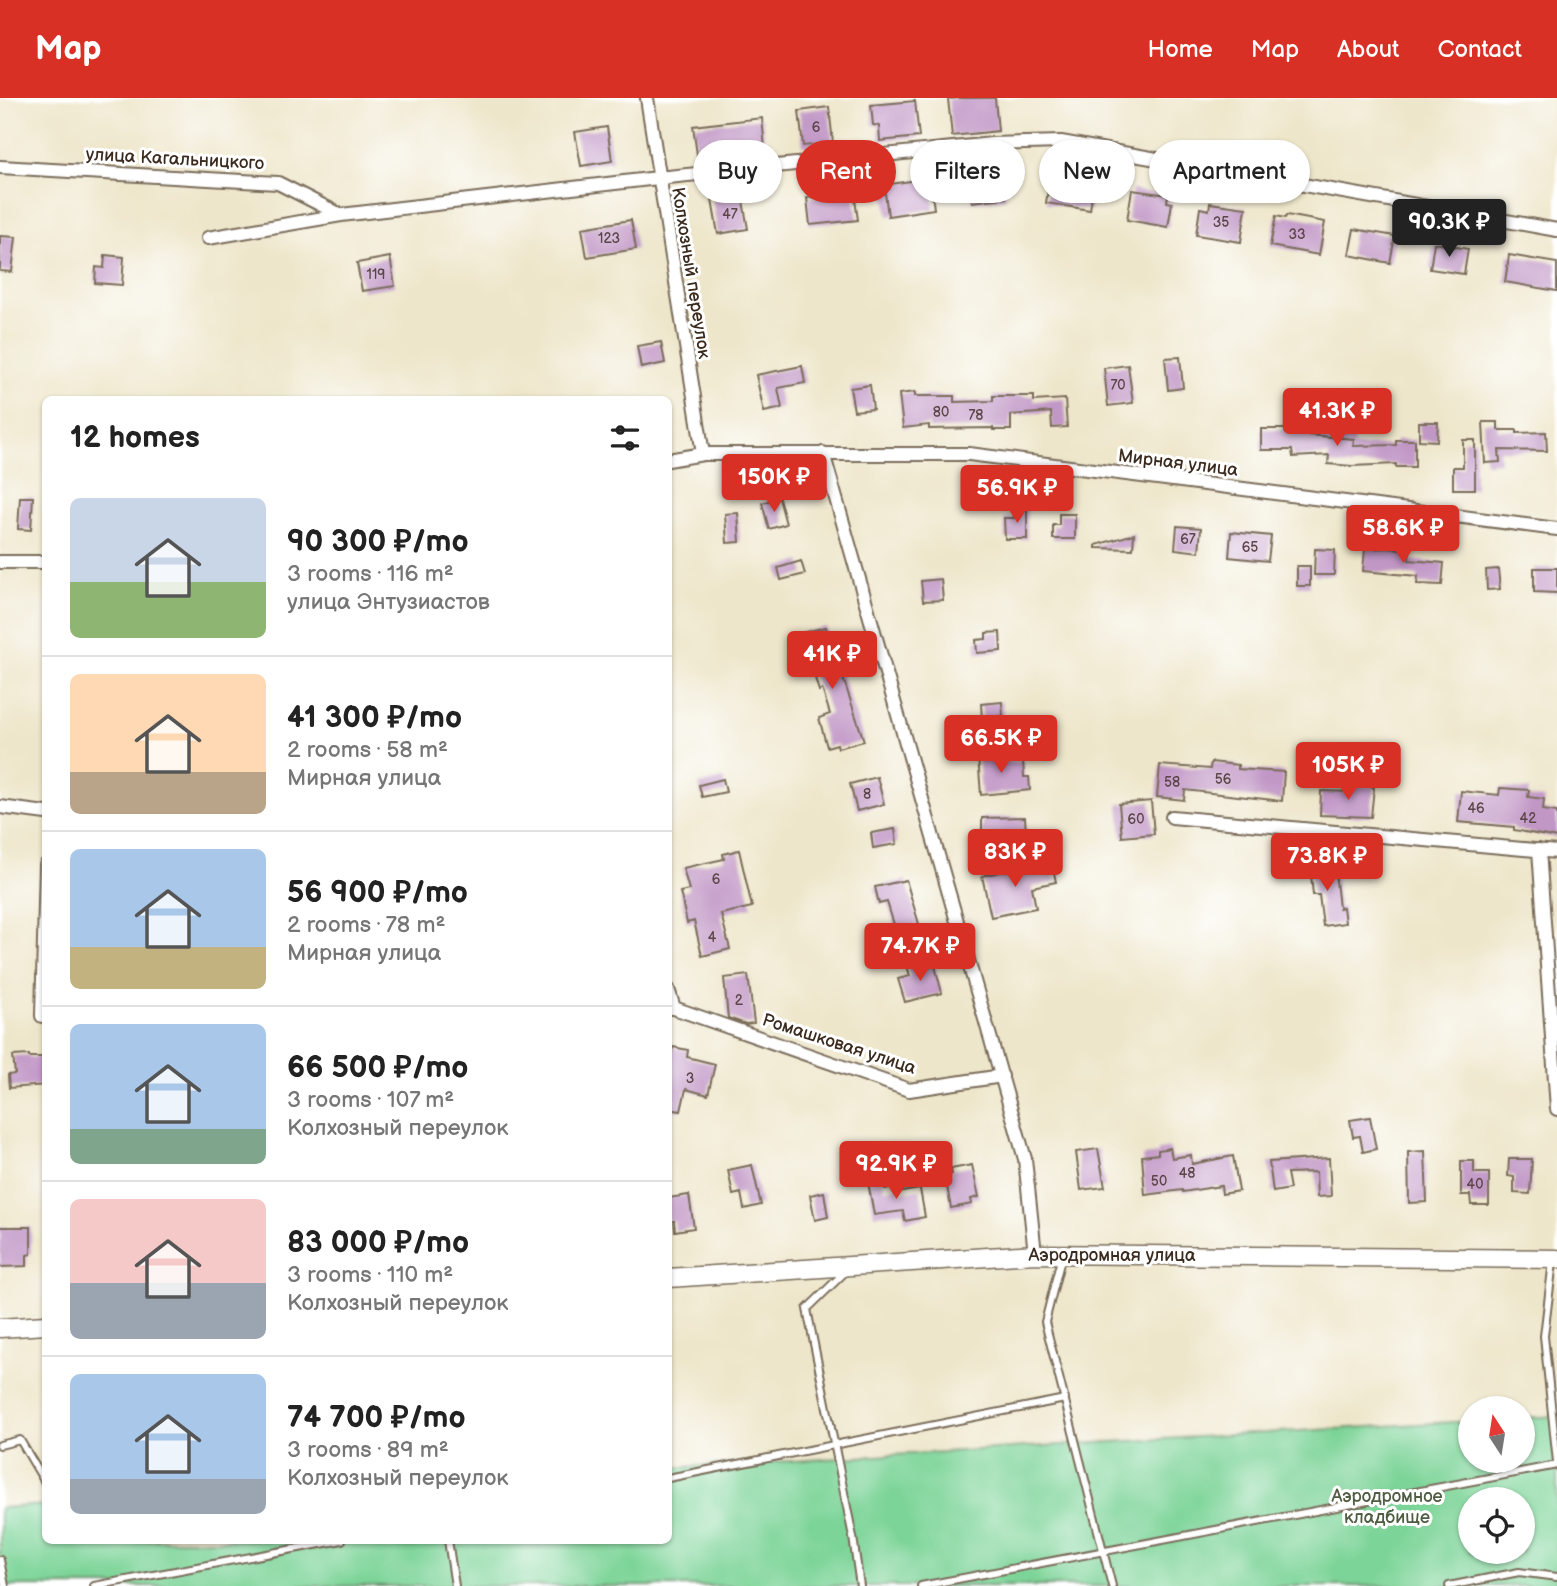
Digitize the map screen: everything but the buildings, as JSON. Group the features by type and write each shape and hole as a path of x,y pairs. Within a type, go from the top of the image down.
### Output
{"street":[{"name":"Колхозный переулок","path":"647,98 702,454"},
{"path":"208,238 341,215 658,178 992,144 1061,142 1557,230"},
{"name":"улица Кагальницкого","path":"0,167 278,183 341,215"},
{"path":"823,453 1026,1159 1035,1254"},
{"name":"Мирная улица","path":"672,459 702,454 969,454 1557,528"},
{"path":"0,562 42,562"},
{"path":"0,807 42,812"},
{"path":"1172,817 1557,852"},
{"path":"1539,850 1557,1109"},
{"name":"Ромашковая улица","path":"672,1008 909,1090 1002,1076"},
{"name":"Аэродромная улица","path":"672,1278 1035,1254 1555,1259"},
{"path":"0,1328 42,1325"}],"lane":[{"path":"1062,1254 1045,1322 1112,1586"},
{"path":"921,1586 1557,1463 1544,1336 1555,1259"},
{"path":"850,1266 807,1308 860,1586"},
{"path":"672,1477 1065,1399"},
{"path":"0,1445 20,1440 42,1477"},
{"path":"94,1586 320,1544"},
{"path":"449,1544 455,1586"},
{"path":"0,1560 5,1586"},
{"path":"1449,1586 1519,1572 1557,1577"}],"green space":[{"name":"Аэродромное кладбище","path":"1557,1416 1557,1586 0,1586 0,1508 42,1505 42,1544 672,1544 672,1468 1458,1422 1458,1474 1535,1474 1535,1417"}]}
